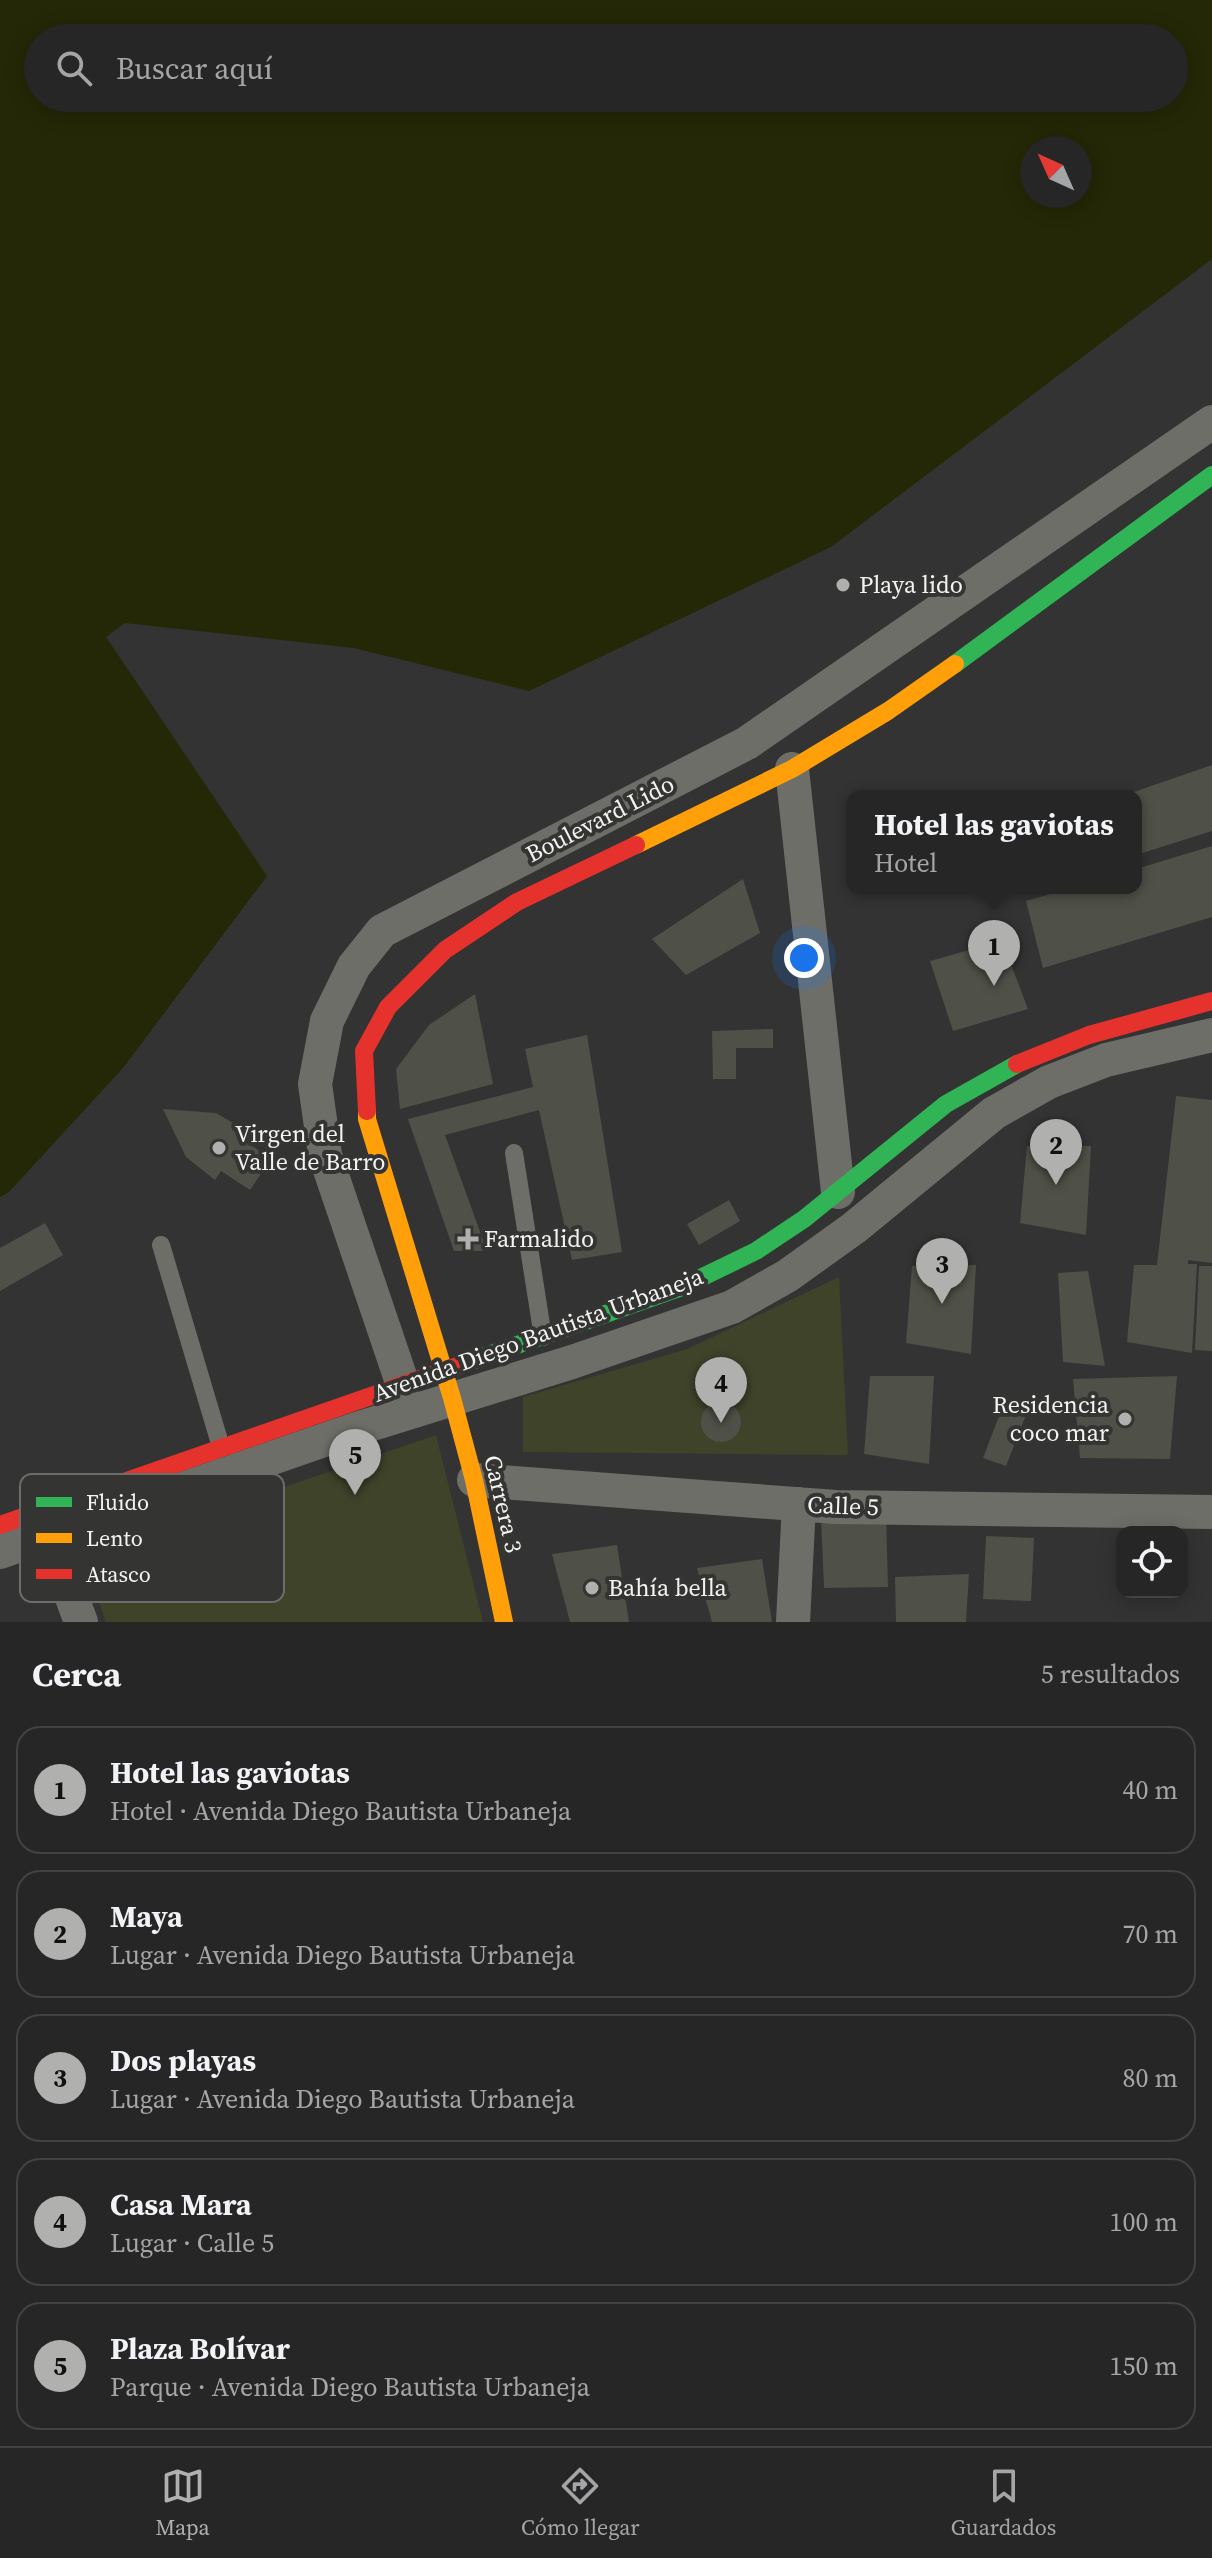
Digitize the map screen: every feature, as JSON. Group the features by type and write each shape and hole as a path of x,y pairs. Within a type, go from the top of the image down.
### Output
{"street":[{"name":"Boulevard Lido","path":"403,1385 325,1155 315,1084 327,1021 354,966 382,931 747,743 1212,422"},
{"name":"Boulevard Lido","path":"447,1384 367,1119 364,1051 388,1007 445,950 517,902 792,769 888,711 1212,475"},
{"path":"792,769 838,1192"},
{"name":"Avenida Diego Bautista Urbaneja","path":"186,1474 447,1384 543,1337 682,1287 778,1238 971,1087 1037,1053 1101,1030 1212,1001"},
{"name":"Avenida Diego Bautista Urbaneja","path":"158,1474 221,1447 403,1385 447,1384 572,1362 732,1307 787,1276 854,1228 994,1113 1049,1082 1106,1060 1212,1035"},
{"name":"Carrera 3","path":"447,1384 474,1480 504,1622"},
{"name":"Calle 5","path":"474,1480 836,1507 1212,1512"},
{"path":"793,1622 799,1504"},
{"name":"Avenida Diego Bautista Urbaneja","path":"0,1525 20,1524"},
{"name":"Avenida Diego Bautista Urbaneja","path":"0,1552 20,1539"},
{"path":"74,1602 81,1622"}],"lane":[{"path":"514,1153 543,1337"},
{"path":"161,1245 221,1447"}],"shaded area":[{"path":"0,0 1212,0 1212,259 831,547 529,691 354,648 125,623 106,637 267,876 123,1068 9,1192 0,1197"},
{"path":"839,1277 848,1455 523,1452 523,1397 687,1349"},
{"path":"436,1435 483,1622 106,1622 99,1602 284,1602 284,1487"}],"building":[{"path":"1212,765 1212,831 1142,853 1142,790 1139,790"},
{"path":"1212,846 1212,917 1043,968 1026,901 1050,894 1142,894 1142,867"},
{"path":"743,879 760,933 686,975 652,939"},
{"path":"1002,941 1028,1009 953,1031 930,961"},
{"path":"475,994 493,1084 400,1109 396,1069 429,1025"},
{"path":"773,1029 773,1048 736,1048 736,1079 713,1079 712,1031"},
{"path":"587,1035 622,1252 572,1260 539,1110 445,1135 487,1251 454,1251 408,1119 533,1087 525,1049"},
{"path":"1176,1096 1212,1100 1212,1263 1188,1260 1188,1264 1197,1264 1192,1353 1127,1342 1134,1265 1157,1265"},
{"name":"Virgen del Valle de Barro","path":"163,1109 216,1113 248,1132 242,1139 271,1159 250,1190 221,1171 215,1180 186,1157"},
{"path":"1027,1146 1091,1146 1086,1235 1020,1223"},
{"path":"729,1200 740,1221 699,1245 687,1224"},
{"path":"45,1223 63,1255 0,1291 0,1248"},
{"path":"976,1265 971,1354 906,1343 912,1266"},
{"path":"1199,1266 1212,1266 1212,1351 1195,1350"},
{"path":"1088,1271 1105,1366 1063,1362 1058,1273"},
{"path":"870,1376 934,1376 929,1464 864,1454"},
{"name":"Residencia coco mar","path":"1177,1376 1170,1459 1080,1458 1073,1379"},
{"path":"721,1402 735,1408 741,1422 735,1436 721,1442 707,1436 701,1422 707,1408"},
{"path":"1003,1406 1026,1415 1006,1466 983,1458"},
{"path":"886,1515 888,1587 824,1588 821,1517"},
{"path":"986,1536 1034,1538 1031,1601 983,1599"},
{"name":"Bahía bella","path":"617,1545 629,1622 570,1622 552,1554"},
{"path":"762,1559 772,1622 712,1622 697,1568"},
{"path":"969,1574 966,1622 896,1622 895,1577"}],"traffic: fast":[{"path":"955,664 1212,475"},
{"path":"463,1364 682,1287 756,1251 804,1219 946,1104 1017,1064"}],"traffic: slow":[{"path":"636,845 792,769 888,711 955,664"},
{"path":"367,1111 474,1480 504,1622"}],"traffic: jam":[{"path":"367,1111 364,1051 388,1007 445,950 517,902 636,845"},
{"path":"1017,1064 1089,1035 1212,1001"},
{"path":"147,1474 463,1364"},
{"path":"0,1525 20,1518"}],"place":[{"name":"Playa lido","path":"843,585"},
{"name":"Hotel las gaviotas","path":"994,986"},
{"name":"Virgen del Valle de Barro","path":"219,1148"},
{"name":"Maya","path":"1056,1185"},
{"name":"Farmalido","path":"468,1239"},
{"name":"Dos playas","path":"942,1304"},
{"name":"Residencia coco mar","path":"1125,1419"},
{"name":"Casa Mara","path":"721,1423"},
{"name":"Plaza Bolívar","path":"355,1495"},
{"name":"Bahía bella","path":"592,1588"}]}
